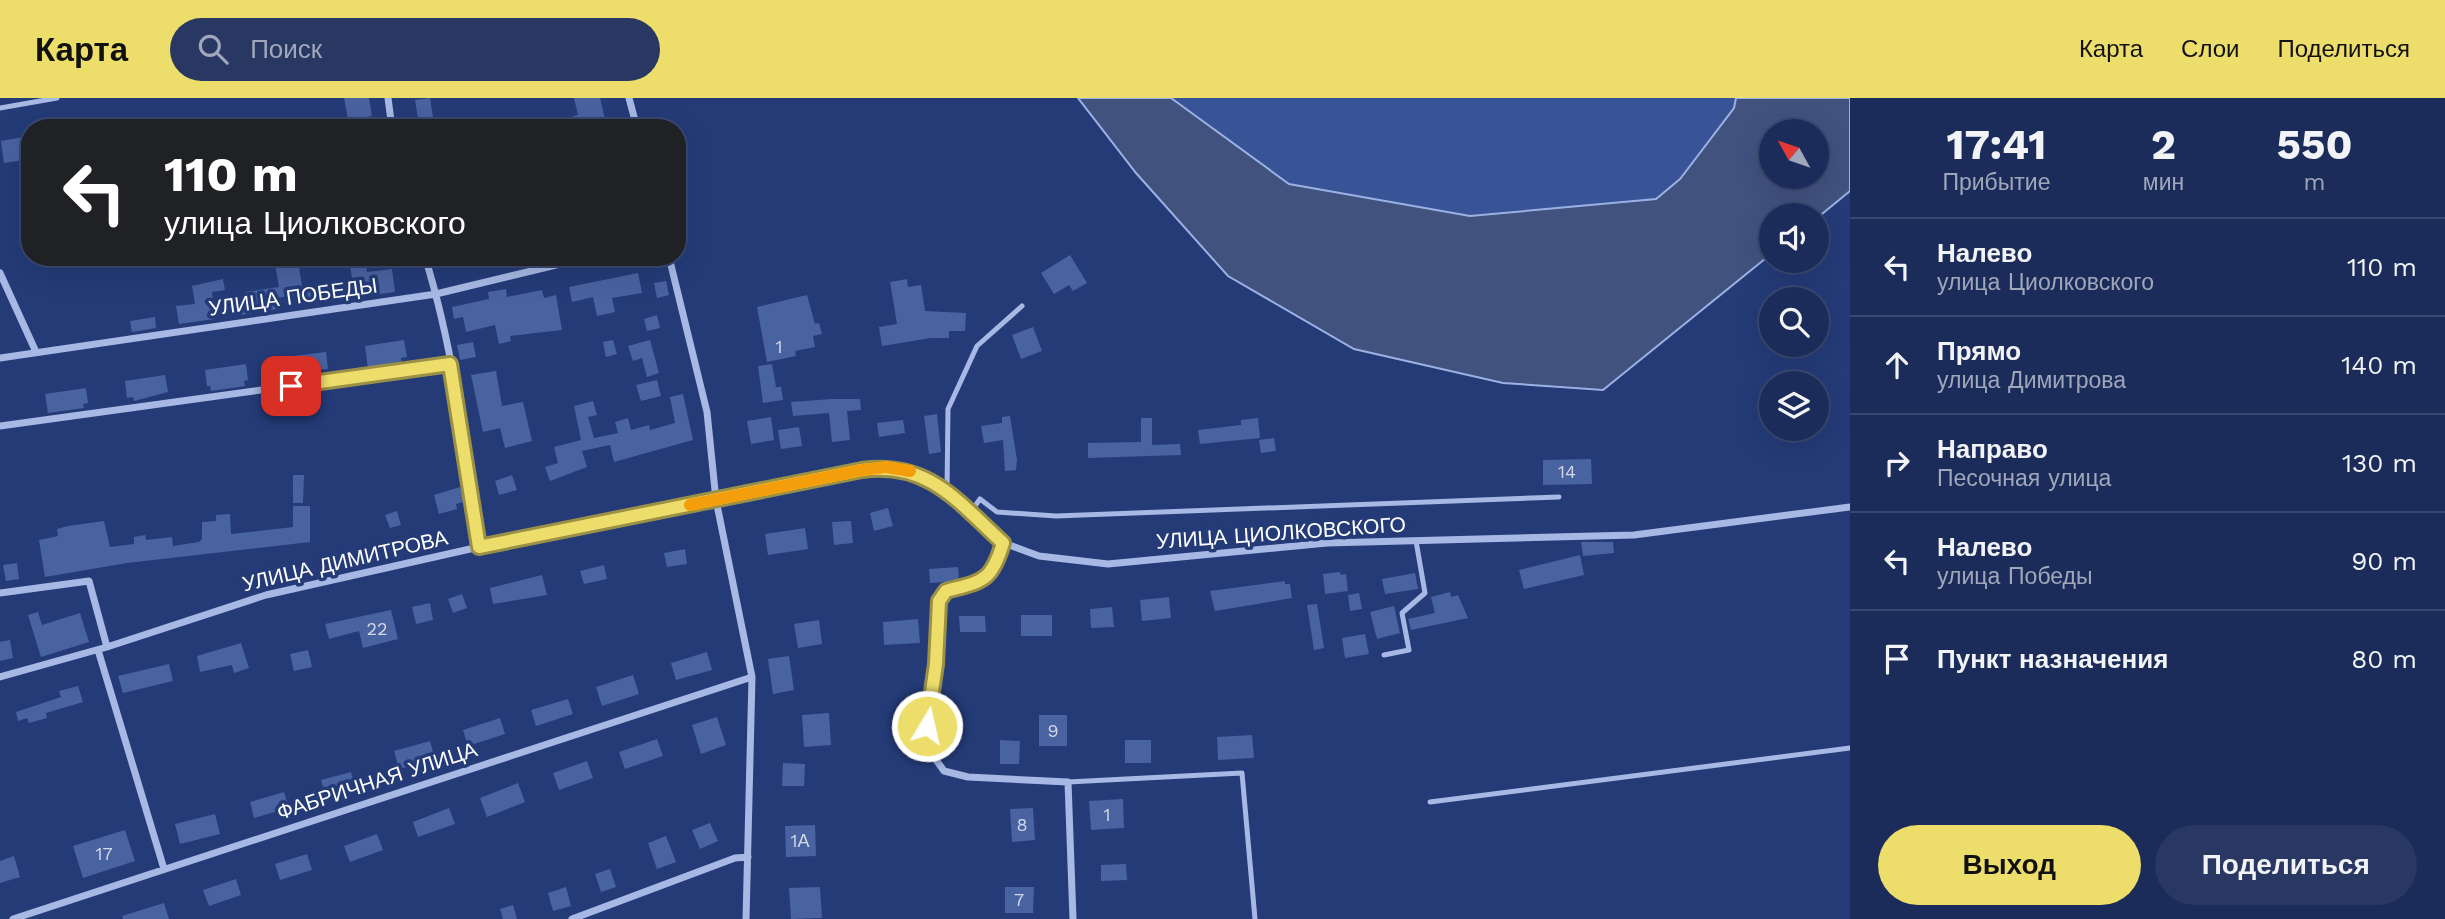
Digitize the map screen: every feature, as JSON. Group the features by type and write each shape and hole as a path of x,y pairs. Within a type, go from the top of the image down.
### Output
{"street":[{"path":"388,98 391,119"},
{"path":"629,98 635,119"},
{"path":"428,266 450,364 479,547"},
{"name":"УЛИЦА ПОБЕДЫ","path":"0,358 436,294 552,266"},
{"path":"671,266 707,412 716,500 752,677 746,919"},
{"path":"1,278 36,352"},
{"path":"0,426 450,364"},
{"name":"УЛИЦА ЦИОЛКОВСКОГО","path":"745,494 886,467 915,472 947,492 1003,543 1039,556 1108,564 1327,543 1634,535 1850,507"},
{"name":"УЛИЦА ДИМИТРОВА","path":"0,677 98,650 266,595 479,547 745,494"},
{"path":"1003,543 988,575 972,587 946,591 939,601 936,664 927,726 934,757 944,771 968,777 1068,782 1073,919"},
{"path":"0,593 89,581 107,647"},
{"path":"98,650 164,869"},
{"name":"ФАБРИЧНАЯ УЛИЦА","path":"13,919 752,677"},
{"path":"572,919 735,858 748,858"}],"lane":[{"path":"0,107 57,98"},
{"path":"947,492 948,410 977,346 1022,306"},
{"path":"970,513 981,499 998,512 1056,516 1559,498"},
{"path":"1384,655 1409,650 1402,613 1424,593 1416,541"},
{"path":"1430,802 1850,748"},
{"path":"1068,782 1242,773 1255,919"}],"shaded area":[{"path":"1078,98 1171,98 1289,184 1470,216 1656,199 1680,179 1734,108 1736,98 1850,98 1850,191 1829,208 1829,203 1759,203 1759,264 1603,390 1503,383 1354,349 1228,276 1136,173"},
{"path":"1171,98 1736,98 1735,108 1680,179 1656,199 1470,216 1289,184"}],"building":[{"path":"344,98 369,98 372,116 348,119"},
{"path":"430,98 433,117 418,119 415,100"},
{"path":"574,98 600,98 605,119 571,119 578,115"},
{"path":"21,138 21,160 4,163 1,141"},
{"path":"1070,255 1087,283 1073,291 1069,285 1054,294 1041,273"},
{"path":"275,266 299,266 302,287 352,279 350,266 366,266 367,272 392,269 395,292 300,305 299,295 276,298 277,309 241,315 239,297 246,296 245,292 279,287"},
{"path":"638,273 642,293 612,298 615,312 597,316 593,297 572,302 569,287"},
{"path":"223,279 225,290 212,292 215,319 179,324 176,306 195,304 192,286"},
{"path":"907,279 908,287 921,285 925,311 966,313 965,331 949,331 949,338 931,338 882,346 879,327 897,324 890,282"},
{"path":"666,281 669,295 657,298 654,283"},
{"path":"506,289 507,297 542,290 544,298 556,295 562,330 510,336 511,341 499,344 495,325 466,332 463,317 454,319 452,307 489,299 488,292"},
{"path":"807,295 815,324 819,323 822,334 813,336 815,347 795,351 796,356 767,362 757,307"},
{"path":"657,315 660,328 647,331 644,319"},
{"path":"155,317 156,328 132,332 130,321"},
{"path":"1033,327 1042,351 1021,359 1012,335"},
{"path":"404,340 407,357 401,358 402,364 368,369 365,346"},
{"path":"613,340 617,354 606,357 603,342"},
{"path":"650,340 659,373 647,377 642,358 633,361 628,346"},
{"path":"473,342 476,357 460,360 457,345"},
{"path":"326,352 328,369 318,370 318,376 295,379 294,374 287,375 285,357"},
{"path":"246,364 248,380 244,381 245,386 211,391 210,386 207,386 205,370"},
{"path":"772,364 776,387 781,387 783,400 763,403 758,366"},
{"path":"496,371 502,406 523,402 532,441 505,448 500,428 483,432 471,375"},
{"path":"165,375 168,392 134,401 133,397 127,398 125,381"},
{"path":"657,380 661,396 641,401 636,385"},
{"path":"86,388 88,403 83,404 84,408 48,413 45,394"},
{"path":"683,394 693,440 614,462 610,445 582,451 587,467 550,481 545,467 558,463 554,447 581,440 574,406 593,401 597,415 588,417 594,438 618,433 615,422 628,418 631,430 649,425 650,430 675,423 670,397"},
{"path":"860,399 861,410 847,411 850,440 832,442 829,413 793,416 791,402"},
{"path":"937,414 941,452 929,454 924,416"},
{"path":"1010,416 1017,460 1016,470 1005,471 1003,440 984,443 981,426 1002,423 1002,417"},
{"path":"771,417 774,440 751,444 747,421"},
{"path":"1141,418 1152,418 1152,445 1180,444 1181,455 1088,458 1088,443 1141,442"},
{"path":"1258,418 1260,438 1200,444 1198,430 1241,425 1241,420"},
{"path":"903,420 905,433 879,437 877,423"},
{"path":"799,427 802,446 781,449 778,430"},
{"path":"1274,438 1276,451 1261,453 1259,440"},
{"path":"1591,459 1592,484 1543,485 1543,460"},
{"path":"293,475 304,475 303,503 293,503"},
{"path":"512,475 517,490 499,495 495,481"},
{"path":"460,487 464,502 456,504 457,509 439,514 434,495"},
{"path":"293,506 310,506 310,542 127,563 45,577 39,540 58,536 57,529 104,521 110,547 134,544 134,537 145,535 146,540 172,537 173,546 199,542 202,539 202,522 216,521 216,515 230,514 231,534 293,527"},
{"path":"888,508 893,526 874,531 870,513"},
{"path":"397,511 401,525 390,528 385,515"},
{"path":"851,521 853,543 834,545 832,522"},
{"path":"805,528 808,549 768,555 765,534"},
{"path":"1581,542 1613,542 1614,553 1583,556"},
{"path":"685,549 687,564 667,567 664,553"},
{"path":"1580,555 1584,575 1524,589 1519,570"},
{"path":"17,563 19,579 6,581 3,565"},
{"path":"604,565 607,579 584,584 580,571"},
{"path":"958,567 959,581 930,583 929,569"},
{"path":"1340,572 1341,575 1346,574 1348,591 1325,594 1323,574"},
{"path":"1415,573 1418,589 1385,594 1382,579"},
{"path":"542,575 547,595 493,604 490,588"},
{"path":"1285,581 1285,584 1290,584 1292,598 1215,611 1210,591"},
{"path":"1450,592 1451,597 1458,595 1468,618 1411,630 1408,619 1435,613 1431,597"},
{"path":"1359,593 1362,609 1350,611 1348,595"},
{"path":"462,594 467,608 453,613 448,599"},
{"path":"1169,597 1171,618 1142,621 1140,600"},
{"path":"430,603 433,620 416,624 412,607"},
{"path":"1317,604 1324,648 1314,650 1307,605"},
{"path":"1394,606 1400,633 1377,639 1370,612"},
{"path":"1112,607 1114,627 1091,628 1090,609"},
{"path":"391,610 398,639 363,648 359,631 329,639 325,624"},
{"path":"38,612 42,625 80,613 89,642 41,657 28,615"},
{"path":"1021,615 1052,615 1052,636 1021,636"},
{"path":"959,616 985,616 986,632 960,632"},
{"path":"918,619 920,643 884,645 883,622"},
{"path":"819,620 822,644 798,648 794,624"},
{"path":"1365,634 1369,654 1345,658 1342,638"},
{"path":"10,640 13,658 0,661 0,642"},
{"path":"241,643 249,668 234,673 232,665 200,672 197,656"},
{"path":"308,650 312,667 294,671 290,654"},
{"path":"707,652 712,670 676,680 671,663"},
{"path":"789,656 794,690 773,694 768,659"},
{"path":"169,664 173,681 123,693 118,676"},
{"path":"633,675 639,694 602,706 596,687"},
{"path":"78,686 83,702 46,713 47,718 29,723 27,718 18,721 16,712 61,697 59,691"},
{"path":"568,699 573,714 536,726 531,710"},
{"path":"829,713 831,745 804,747 802,715"},
{"path":"1039,715 1067,715 1067,746 1039,746"},
{"path":"717,717 726,745 701,754 692,725"},
{"path":"500,718 505,734 468,746 463,730"},
{"path":"1252,735 1254,758 1218,760 1217,737"},
{"path":"657,739 663,756 625,769 619,752"},
{"path":"1000,740 1020,741 1019,764 1000,764"},
{"path":"1125,740 1151,740 1151,763 1125,763"},
{"path":"430,741 435,759 399,769 394,751"},
{"path":"587,761 593,778 559,790 553,773"},
{"path":"783,763 805,764 804,786 782,786"},
{"path":"351,772 355,787 325,795 321,780"},
{"path":"518,783 525,802 487,817 480,798"},
{"path":"284,792 289,808 254,818 250,802"},
{"path":"1123,799 1124,828 1091,830 1089,801"},
{"path":"449,808 455,824 418,837 413,822"},
{"path":"1033,808 1035,840 1012,842 1010,809"},
{"path":"215,814 220,834 180,844 175,824"},
{"path":"710,823 718,841 700,849 692,830"},
{"path":"815,825 816,856 786,857 785,826"},
{"path":"125,830 135,861 83,878 73,846"},
{"path":"377,834 383,850 350,862 344,846"},
{"path":"666,836 676,862 657,869 648,843"},
{"path":"307,854 312,870 280,880 275,864"},
{"path":"14,856 20,877 0,883 0,861"},
{"path":"1126,864 1127,880 1101,881 1101,865"},
{"path":"610,869 616,887 601,892 595,874"},
{"path":"236,879 241,895 209,906 203,890"},
{"path":"566,887 571,906 553,911 548,893"},
{"path":"820,887 822,918 791,919 789,888"},
{"path":"1005,887 1034,887 1033,913 1005,913"},
{"path":"164,903 169,919 123,919 122,916"},
{"path":"513,905 517,919 503,919 500,909"}],"slow traffic":[{"path":"690,505 862,470 886,467 910,471"}],"route":[{"path":"291,386 450,364 479,547 862,470 886,467 915,472 934,481 1003,543 999,559 988,575 972,587 946,591 939,601 936,664 927,726"}]}
